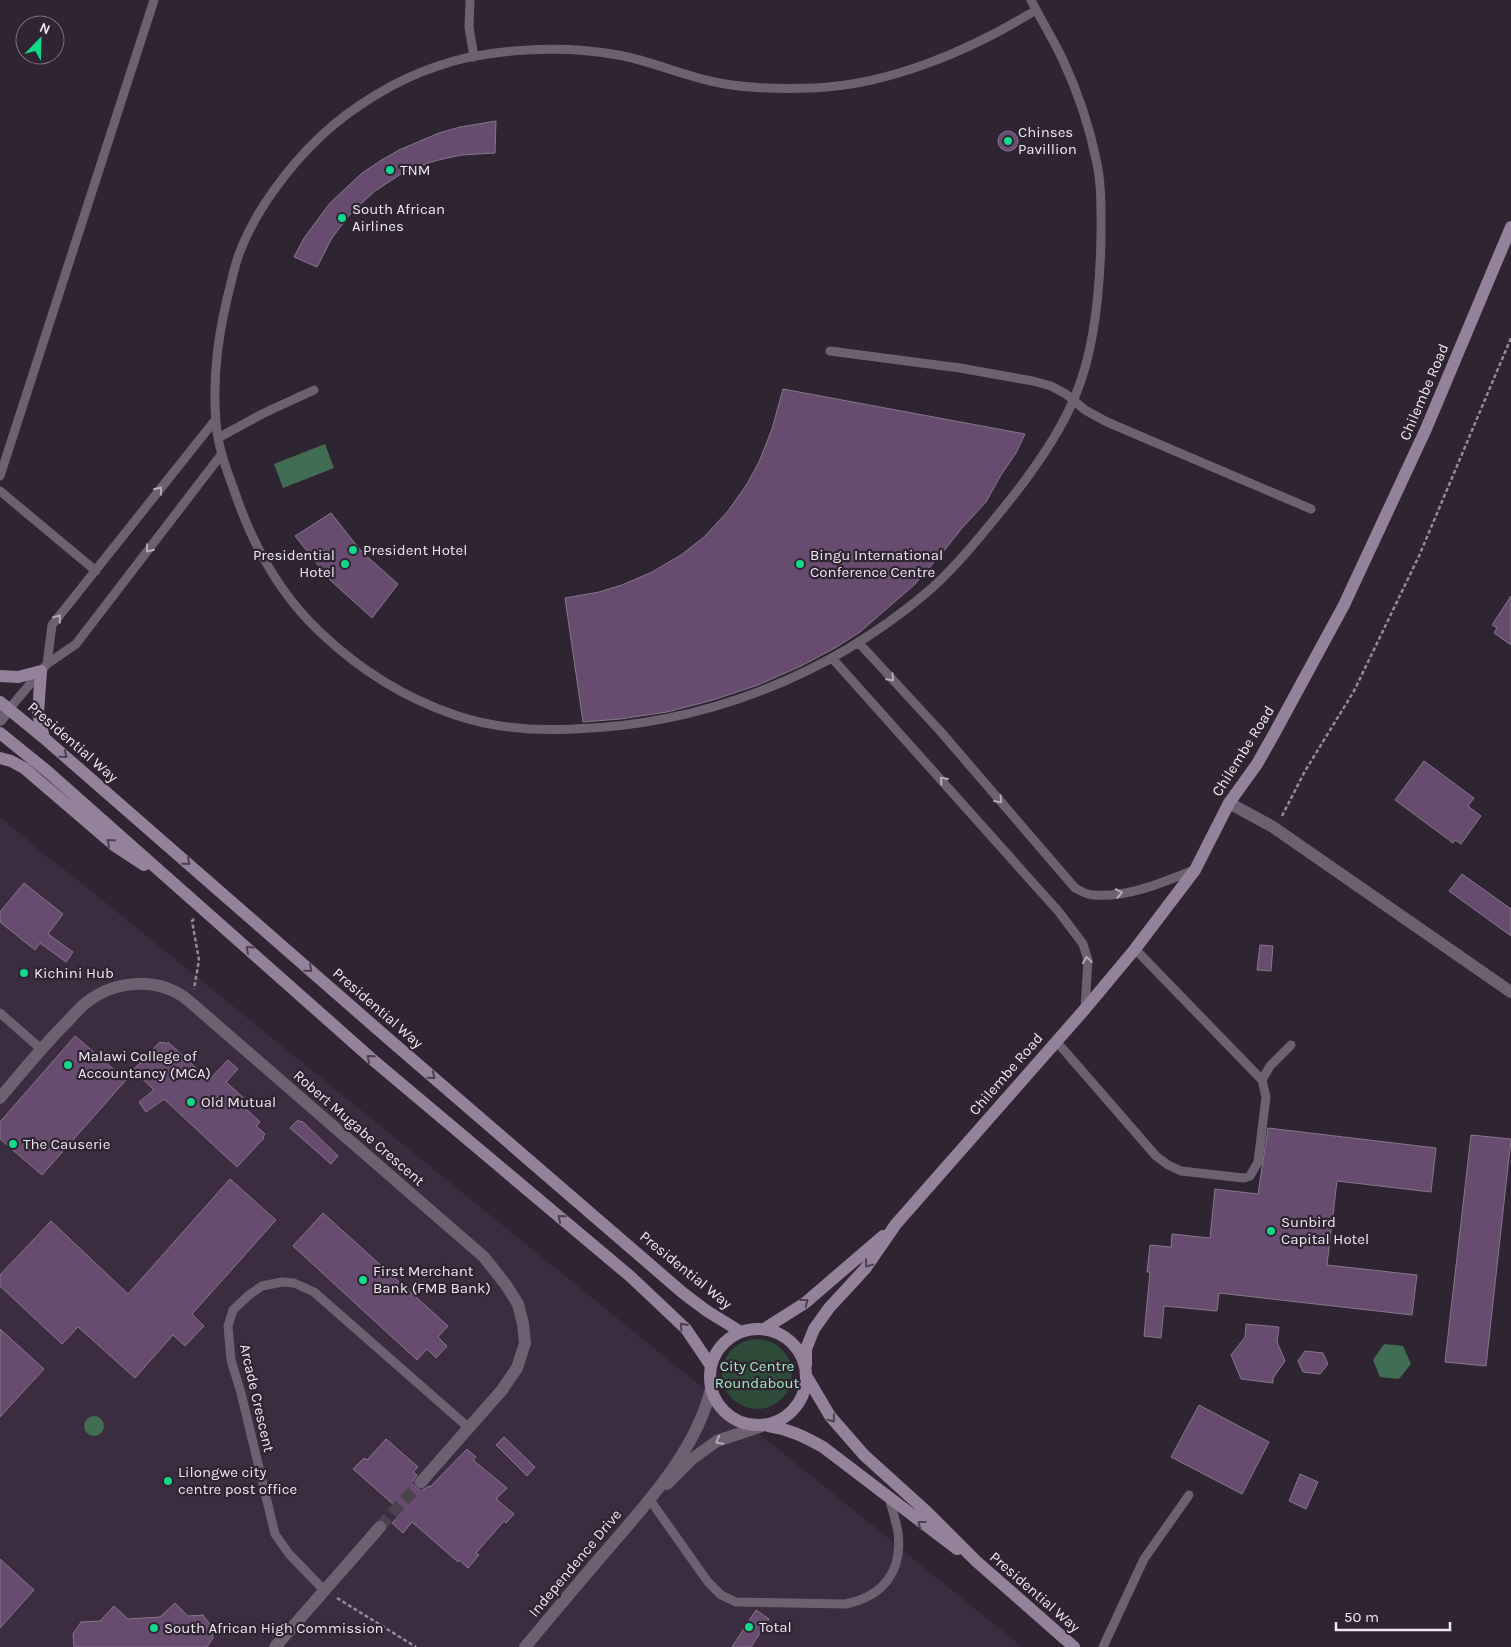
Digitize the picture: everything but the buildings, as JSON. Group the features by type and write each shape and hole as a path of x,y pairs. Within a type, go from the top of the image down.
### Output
{"main road":[{"name":"Chilembe Road","path":"896,1224 1135,949 1195,870 1229,803 1257,764 1344,605 1426,429 1511,227"},
{"path":"0,676 18,677 44,667 38,713 44,738"},
{"name":"Presidential Way","path":"5,706 683,1293 741,1332"},
{"path":"0,733 47,771 373,1060 631,1277 686,1330 711,1366"},
{"path":"0,758 24,768 115,846 180,888"},
{"path":"764,1329 805,1303 896,1224"},
{"path":"806,1371 801,1354 786,1337 764,1329 752,1329 730,1337 715,1355 711,1366 711,1389 722,1409 731,1417 753,1425 765,1425 776,1422 786,1417 795,1409 802,1400 806,1388 806,1371 806,1349 814,1328 829,1308 865,1269 896,1224"},
{"name":"Presidential Way","path":"806,1371 830,1416 851,1441 885,1476 927,1512 976,1561 1074,1647"},
{"name":"Presidential Way","path":"765,1425 784,1428 817,1443 948,1544 976,1561"}],"street":[{"path":"0,720 5,706"},
{"path":"1229,803 1273,827 1511,992"},
{"name":"Robert Mugabe Crescent","path":"0,1098 41,1049 87,1002 102,993 122,985 147,984 162,986 180,994 189,1001 484,1257 518,1304 525,1343 517,1368 502,1390 420,1482"},
{"name":"Independence Drive","path":"525,1647 650,1500 696,1433 704,1415 711,1389"},
{"name":"Independence Drive","path":"650,1500 704,1449 725,1438 765,1425"},
{"path":"275,1647 380,1527"}],"lane":[{"path":"0,476 154,0"},
{"path":"470,0 469,27 474,57"},
{"path":"1031,0 1062,58 1078,96 1097,162 1101,193 1100,274 1096,311 1082,377 1073,401 1048,446 1010,501 965,555 920,598 832,658 782,682 721,706 660,721 604,729 542,730 506,727 458,716 397,690 376,678 341,651 305,618 277,582 253,540 242,516 221,455 216,419 214,370 227,298 238,255 263,207 277,185 322,135 363,104 412,76 434,67 474,57 514,51 556,49 589,51 634,58 677,72 725,84 812,88 843,85 877,78 940,57 990,36 1036,10"},
{"path":"830,351 960,368 1051,386 1066,394 1085,410 1131,433 1311,509"},
{"path":"218,438 262,414 314,390"},
{"path":"44,667 52,625 216,419"},
{"path":"5,706 44,667 76,644 221,455"},
{"path":"0,491 96,571"},
{"path":"858,642 941,732 1075,888 1091,895 1109,895 1154,886 1195,870"},
{"path":"832,658 1059,912 1082,944 1088,960 1085,1008"},
{"path":"1056,1040 1156,1156 1168,1165 1181,1171 1244,1178 1250,1176 1258,1162 1266,1097 1262,1080 1135,949"},
{"path":"0,1013 41,1049"},
{"path":"1262,1080 1270,1066 1291,1045"},
{"name":"Arcade Crescent","path":"324,1590 289,1554 275,1534 241,1393 231,1360 228,1326 234,1310 249,1295 262,1286 282,1282 294,1283 314,1292 469,1428"},
{"path":"1103,1647 1144,1559 1189,1495"},
{"path":"650,1500 708,1582 721,1595 736,1602 845,1604 859,1601 872,1595 883,1586 892,1574 896,1563 898,1531 889,1498"}],"path":[{"path":"1273,827 1284,813 1304,771 1354,691 1419,556 1511,338"},
{"path":"189,1001 196,985 199,960 192,921 202,908"},
{"path":"324,1590 416,1647"}],"shaded area":[{"path":"325,444 334,468 283,488 274,464"},
{"path":"0,817 50,859 1022,1647 0,1647"},
{"path":"1384,1344 1403,1346 1411,1364 1399,1379 1380,1377 1373,1360"},
{"path":"94,1416 101,1419 104,1426 101,1433 94,1436 87,1433 84,1426 87,1419"}],"green space":[{"name":"City Centre Roundabout","path":"757,1339 770,1342 782,1349 789,1361 792,1374 789,1387 782,1399 770,1406 757,1409 744,1406 732,1399 725,1387 722,1374 725,1361 732,1349 744,1342"}],"tunnel":[{"path":"380,1527 421,1482"}],"place":[{"name":"Chinses Pavillion","path":"1008,141"},
{"name":"TNM","path":"390,170"},
{"name":"South African Airlines","path":"342,218"},
{"name":"President Hotel","path":"353,550"},
{"name":"Presidential Hotel","path":"345,564"},
{"name":"Bingu International Conference Centre","path":"800,564"},
{"name":"Kichini Hub","path":"24,973"},
{"name":"Malawi College of Accountancy (MCA)","path":"68,1065"},
{"name":"Old Mutual","path":"191,1102"},
{"name":"The Causerie","path":"13,1144"},
{"name":"Sunbird Capital Hotel","path":"1271,1231"},
{"name":"First Merchant Bank (FMB Bank)","path":"363,1280"},
{"name":"Lilongwe city centre post office","path":"168,1481"},
{"name":"Total","path":"749,1627"},
{"name":"South African High Commission","path":"154,1628"}]}
